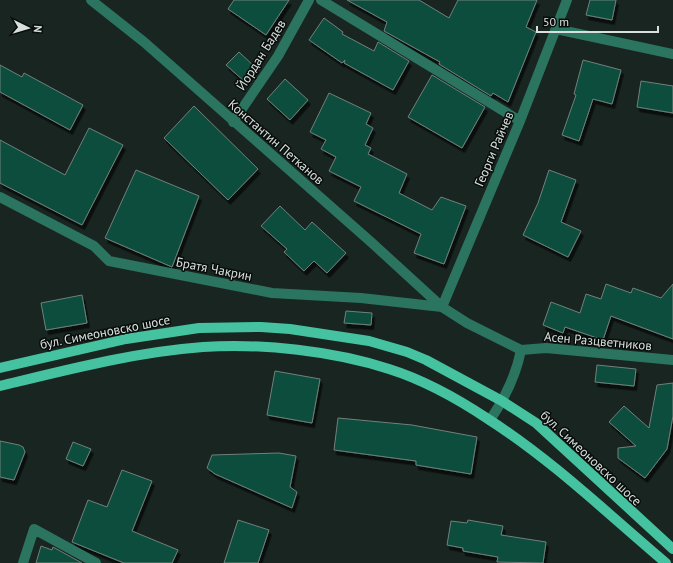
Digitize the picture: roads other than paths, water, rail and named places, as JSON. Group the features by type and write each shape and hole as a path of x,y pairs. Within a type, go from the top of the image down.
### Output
{"main road":[{"name":"бул. Симеоновско шосе","path":"0,368 126,339 199,328 262,327 369,341 407,352 502,401 536,423 673,550"},
{"path":"0,386 122,359 203,347 269,347 364,361 390,369 417,380 463,403 490,420 545,460 666,563"}],"street":[{"name":"Константин Петканов","path":"91,0 144,42 371,242 442,307"},
{"name":"Йордан Бадев","path":"233,122 278,56 309,0"},
{"path":"321,0 520,121"},
{"name":"Георги Райчев","path":"442,307 520,121 567,0"},
{"path":"556,29 673,54"},
{"name":"Братя Чакрин","path":"0,197 94,246 109,261 272,293 362,298 442,307"},
{"path":"442,307 467,323 521,350 517,370 502,401 490,420"},
{"name":"Асен Разцветников","path":"521,350 546,348 673,360"},
{"path":"23,563 34,529 96,563"}]}
